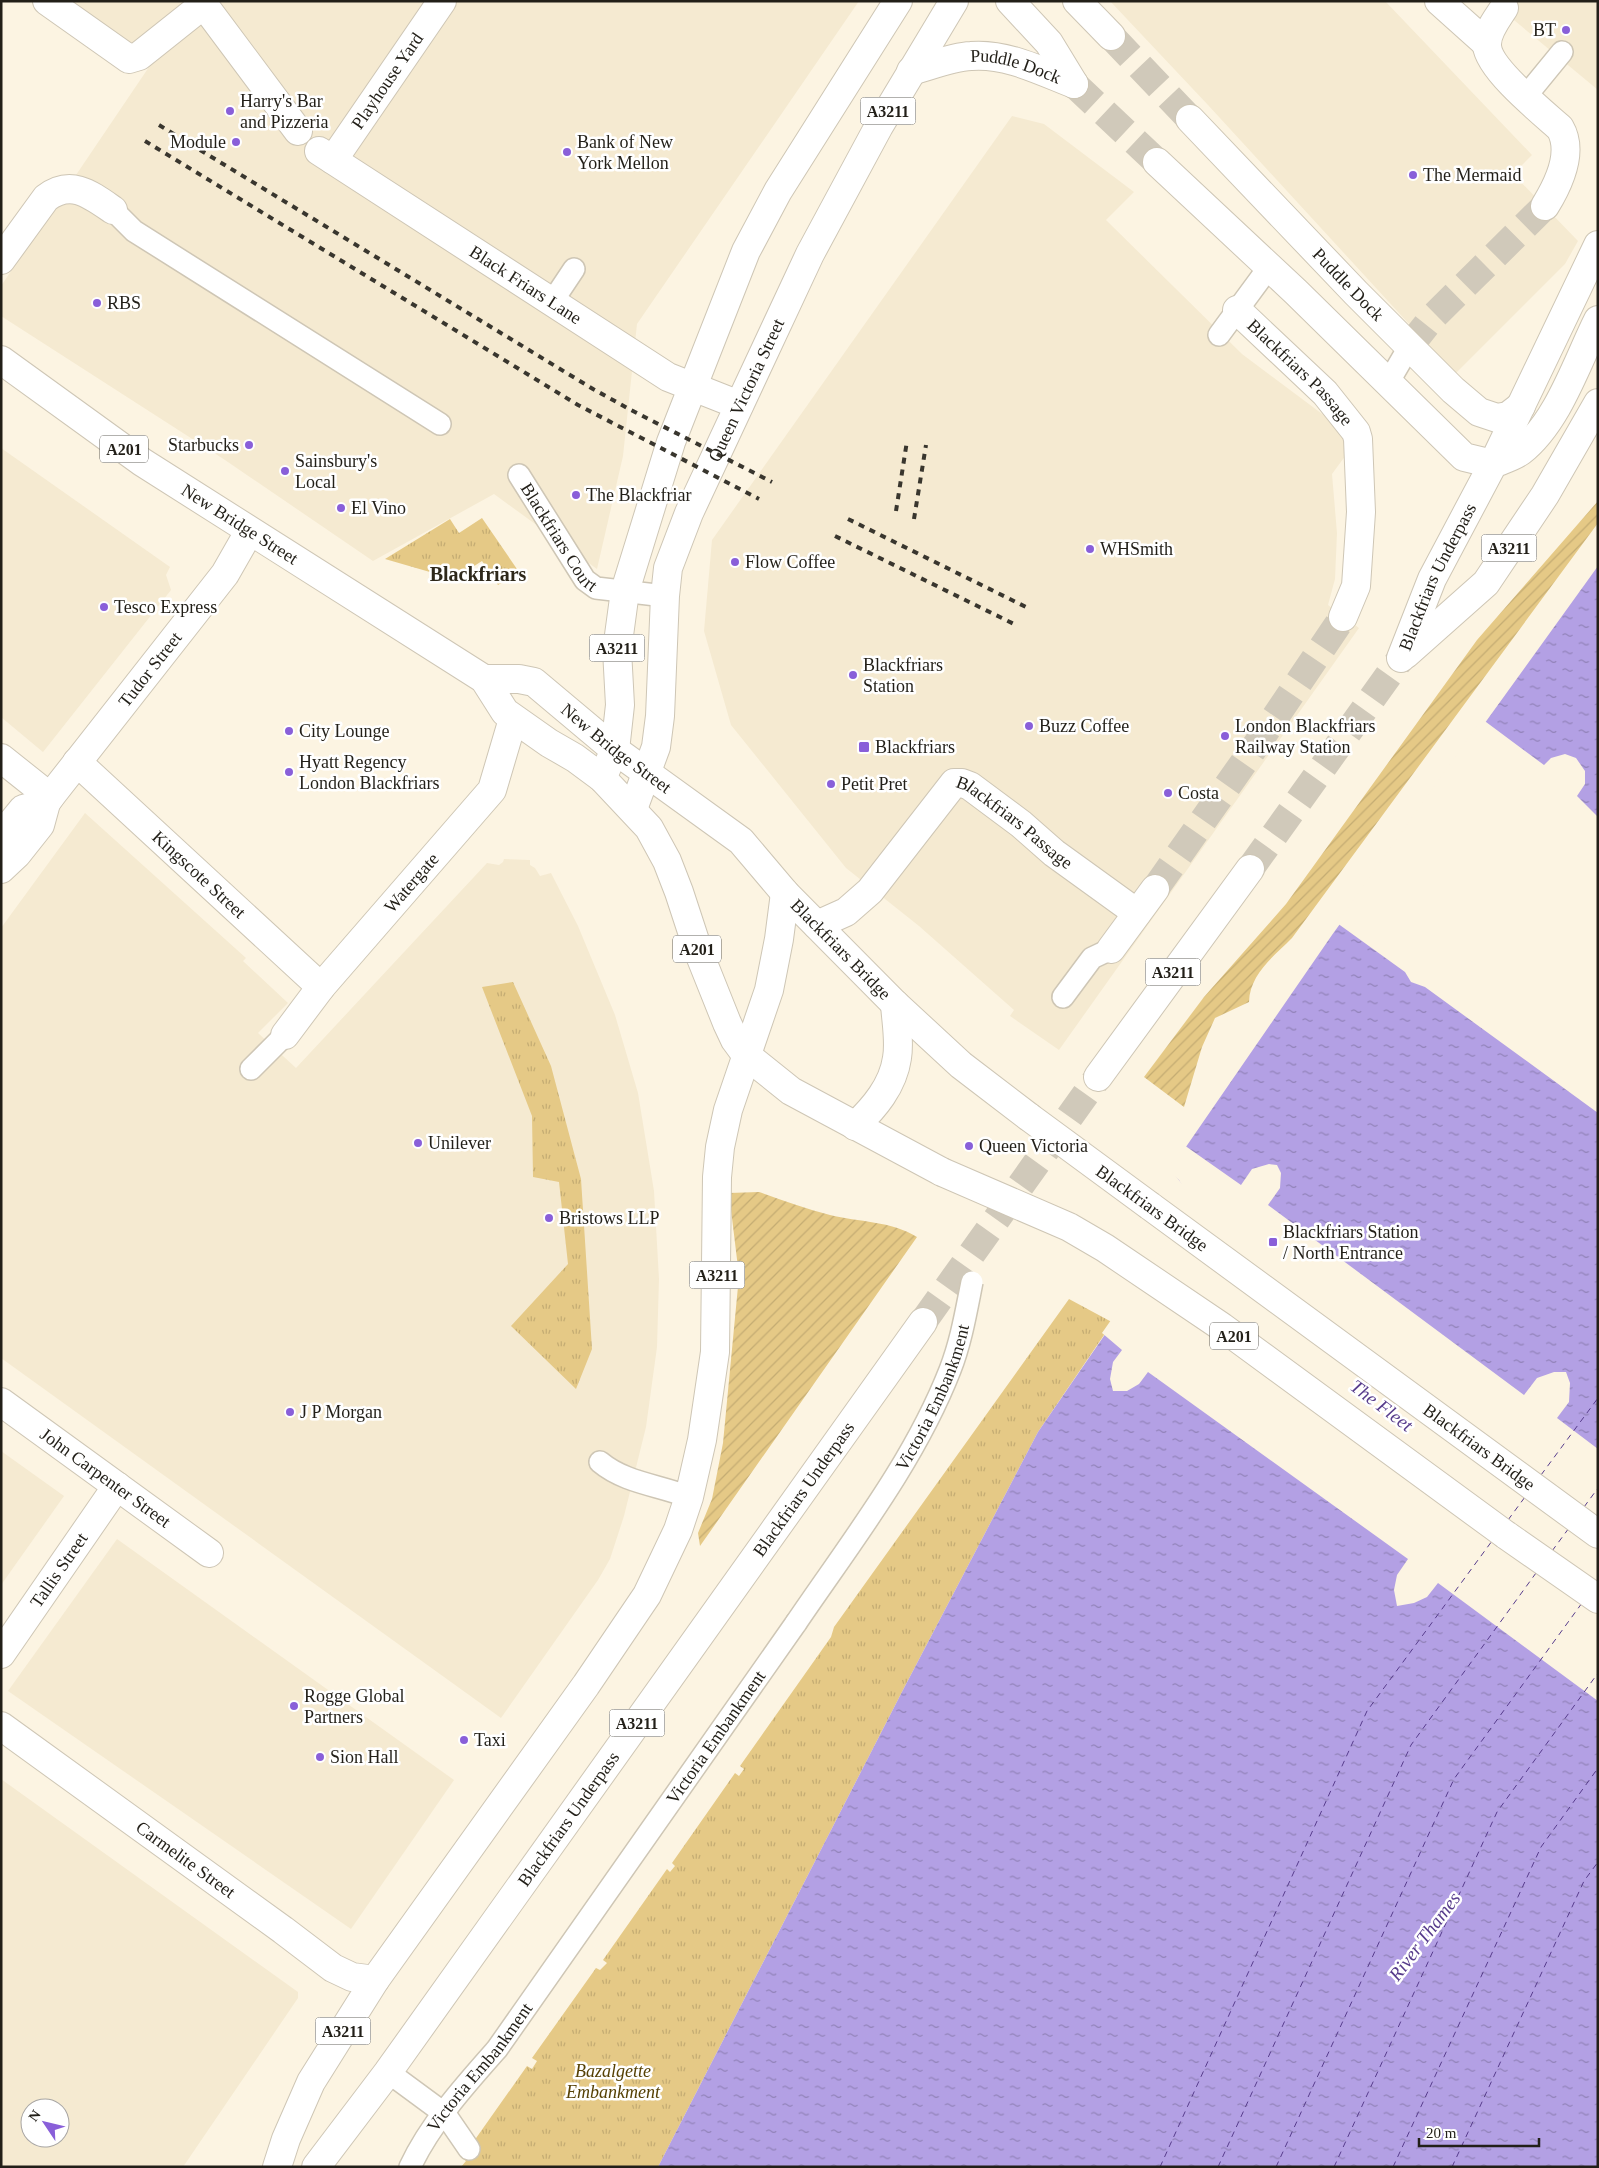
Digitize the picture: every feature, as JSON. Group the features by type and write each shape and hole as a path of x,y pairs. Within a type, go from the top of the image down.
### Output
{"main road":[{"path":"48,1 129,59 139,56 202,3 298,131"},
{"name":"Playhouse Yard","path":"326,155 442,1"},
{"name":"A3211","path":"602,778 615,750 620,705 617,650 625,591 671,442 746,251 778,191 898,1"},
{"name":"Queen Victoria Street","path":"633,809 656,747 660,716 668,568 689,514 810,254 911,71 954,1"},
{"name":"Puddle Dock","path":"911,71 969,56 993,56 1034,68 1074,84 1049,43 1010,1"},
{"path":"1077,1 1110,36"},
{"path":"1439,1 1487,44"},
{"path":"1504,8 1492,26 1487,44 1489,55 1497,68 1560,128 1566,138 1567,149 1554,191 1544,206"},
{"name":"Puddle Dock","path":"1190,119 1453,390 1479,412 1497,418 1508,416 1521,406"},
{"name":"Black Friars Lane","path":"326,155 668,377 739,405"},
{"path":"1157,162 1302,298 1464,457 1493,464 1519,452 1538,434 1555,407 1598,320"},
{"path":"1,260 46,198 54,192 68,188 85,192 113,210"},
{"name":"A3211","path":"1521,406 1598,245"},
{"name":"Blackfriars Passage","path":"1237,310 1325,393 1356,432 1358,439 1361,512 1356,586 1343,617"},
{"name":"New Bridge Street","path":"1,360 142,462 484,679 505,712 513,719 575,758 602,778 633,809 656,839 679,892 699,953 727,1023 735,1040 746,1055"},
{"name":"Blackfriars Underpass","path":"1521,406 1493,464 1432,579 1401,658 1486,583 1545,495 1595,410"},
{"name":"Tudor Street","path":"1,869 18,854 40,826 48,800 180,634 225,574 250,532"},
{"name":"New Bridge Street","path":"484,679 519,679 534,682 647,775 742,841"},
{"name":"Watergate","path":"285,1035 321,987 492,790 513,719"},
{"path":"1,758 48,800 23,809 1,836"},
{"name":"Kingscote Street","path":"78,762 321,987"},
{"name":"Blackfriars Passage","path":"816,925 846,912 870,891 954,784 962,783 970,786 1022,824 1054,853 1137,914"},
{"name":"Blackfriars Bridge","path":"742,841 785,893 816,925 895,1004 961,1065 1598,1534"},
{"name":"A3211","path":"1098,1077 1250,869"},
{"path":"1111,949 1155,888"},
{"path":"746,1055 769,990 779,939 785,893"},
{"path":"855,1126 874,1108 893,1074 897,1057 895,1004"},
{"name":"A3211","path":"277,2167 286,2139 311,2082 375,1980 586,1685 647,1595 678,1530 689,1497 702,1440 715,1352 717,1177 720,1147 728,1110 746,1055"},
{"name":"A201","path":"746,1055 791,1091 855,1126 942,1172 1069,1227 1105,1248 1222,1327 1598,1599"},
{"name":"Blackfriars Underpass","path":"316,2167 388,2072 923,1322"},
{"name":"John Carpenter Street","path":"1,1402 209,1553"},
{"name":"Tallis Street","path":"1,1654 117,1486"},
{"name":"Carmelite Street","path":"1,1726 275,1924 332,1968 352,1977 375,1980"}],"lane":[{"path":"1526,96 1562,52"},
{"path":"113,210 134,231 440,424"},
{"path":"1237,310 1269,267"},
{"path":"552,302 574,269"},
{"name":"Blackfriars Passage","path":"1219,335 1237,310"},
{"path":"1388,383 1409,346"},
{"name":"Blackfriars Court","path":"519,475 585,580 596,588 665,596"},
{"path":"1063,996 1092,958 1111,949"},
{"path":"251,1070 285,1035"},
{"name":"Victoria Embankment","path":"410,2167 420,2145 471,2079 497,2049 796,1622 902,1465 938,1398 959,1344 972,1282"},
{"path":"600,1462 611,1472 631,1480 689,1497"},
{"path":"388,2072 444,2114 469,2149"}],"shaded area":[{"path":"53,1 859,1 637,324 623,456 597,569 494,494 373,561 225,460 1,316 1,286 151,64"},
{"name":"The Mermaid","path":"1110,1 1385,1 1532,155 1513,174 1578,241 1565,264 1455,374"},
{"name":"BT","path":"1491,1 1598,1 1598,90"},
{"path":"1012,116 1044,124 1134,192 1106,220 1242,354 1357,440 1332,474 1337,533 1335,579 1328,605 1359,628 1059,1050 1010,1016 1014,1010 919,926 846,868 731,725 704,631 712,540"},
{"path":"1,448 170,567 166,575 171,590 43,752 1,717"},
{"path":"85,813 246,958 243,961 288,1003 258,1033 296,1068 487,863 499,865 504,859 530,860 530,865 535,868 540,876 551,873 578,926 615,1015 638,1093 654,1191 659,1279 657,1347 646,1427 624,1516 610,1559 598,1580 501,1718 1,1358 1,928"},
{"path":"1,1451 64,1496 1,1585"},
{"path":"117,1539 454,1780 351,1929 8,1691"},
{"path":"1,1779 298,1992 298,1998 183,2167 1,2167"}],"green space":[{"path":"1598,501 1598,523 1292,938 1270,959 1258,974 1250,992 1249,1002 1215,1018 1202,1047 1184,1107 1144,1077 1204,997 1286,904 1477,640"},
{"path":"482,518 519,572 498,585 482,561 454,579 385,559 450,519 459,533"},
{"path":"513,982 551,1066 581,1179 592,1349 576,1389 511,1326 568,1264 559,1182 533,1177 532,1116 482,987"},
{"path":"759,1192 830,1215 897,1228 917,1237 700,1546 698,1533 712,1499 723,1443 739,1276 729,1193"},
{"name":"Bazalgette Embankment","path":"1069,1299 1121,1327 1104,1335 1038,1432 658,2167 461,2167 466,2161 462,2158 527,2066 532,2069 537,2061 532,2058 596,1968 600,1970 607,1963 603,1960 667,1869 670,1872 675,1866 672,1863 735,1773 739,1776 744,1769 740,1766 831,1637 834,1627"}],"water":[{"path":"1598,566 1598,2167 658,2167 1038,1432 1185,1218 1189,1203 1187,1192 1170,1170 1332,935"}],"pier":[{"path":"1482,719 1544,765 1551,758 1565,754 1576,758 1585,771 1585,784 1577,796 1598,817 1598,1113 1425,987 1411,982 1405,972 1337,923"},
{"path":"1184,1145 1241,1185 1252,1169 1269,1164 1277,1165 1281,1173 1280,1188 1268,1205 1524,1395 1537,1378 1554,1372 1566,1372 1570,1383 1569,1402 1557,1418 1598,1449 1598,1701 1438,1583 1427,1597 1414,1603 1397,1606 1394,1590 1397,1575 1408,1559 1148,1372 1139,1384 1127,1391 1113,1391 1110,1379 1113,1362 1122,1350 1102,1333 1183,1217 1187,1204 1185,1190 1179,1180 1167,1170"}],"ferry route":[{"path":"1541,1475 1598,1398"},
{"path":"1584,1507 1598,1488"},
{"path":"1508,1520 1525,1497"},
{"path":"1552,1551 1569,1528"},
{"path":"1160,2167 1367,1711 1492,1541"},
{"path":"1218,2167 1411,1745 1536,1573"},
{"path":"1276,2167 1454,1779 1582,1603"},
{"path":"1334,2167 1497,1812 1598,1673"},
{"path":"1393,2167 1541,1847 1598,1768"},
{"path":"1452,2167 1584,1881 1598,1862"}],"tunnel":[{"path":"1111,36 1190,119"},
{"path":"1074,84 1157,162"},
{"path":"1409,347 1432,318 1545,206"},
{"path":"1155,889 1343,617"},
{"path":"1250,869 1401,658"},
{"path":"923,1322 1098,1077"}],"railway":[{"path":"159,125 593,389 772,482"},
{"path":"145,141 578,405 759,499"},
{"path":"896,511 907,441"},
{"path":"914,519 926,445"},
{"path":"848,519 1026,607"},
{"path":"835,536 1014,624"}],"place":[{"name":"BT","path":"1566,30"},
{"name":"Harry's Bar and Pizzeria","path":"230,111"},
{"name":"Module","path":"236,142"},
{"name":"Bank of New York Mellon","path":"567,152"},
{"name":"The Mermaid","path":"1413,175"},
{"name":"RBS","path":"97,303"},
{"name":"Starbucks","path":"249,445"},
{"name":"Sainsbury's Local","path":"285,471"},
{"name":"The Blackfriar","path":"576,495"},
{"name":"El Vino","path":"341,508"},
{"name":"WHSmith","path":"1090,549"},
{"name":"Flow Coffee","path":"735,562"},
{"name":"Tesco Express","path":"104,607"},
{"name":"Blackfriars Station","path":"853,675"},
{"name":"Buzz Coffee","path":"1029,726"},
{"name":"City Lounge","path":"289,731"},
{"name":"London Blackfriars Railway Station","path":"1225,736"},
{"name":"Blackfriars","path":"864,747"},
{"name":"Hyatt Regency London Blackfriars","path":"289,772"},
{"name":"Petit Pret","path":"831,784"},
{"name":"Costa","path":"1168,793"},
{"name":"Unilever","path":"418,1143"},
{"name":"Queen Victoria","path":"969,1146"},
{"name":"Bristows LLP","path":"549,1218"},
{"name":"Blackfriars Station / North Entrance","path":"1273,1242"},
{"name":"J P Morgan","path":"290,1412"},
{"name":"Rogge Global Partners","path":"294,1706"},
{"name":"Taxi","path":"464,1740"},
{"name":"Sion Hall","path":"320,1757"}],"district":[{"name":"Blackfriars","path":"478,574"}],"water label":[{"name":"The Fleet","path":"1382,1405"},
{"name":"River Thames","path":"1424,1936"}]}
